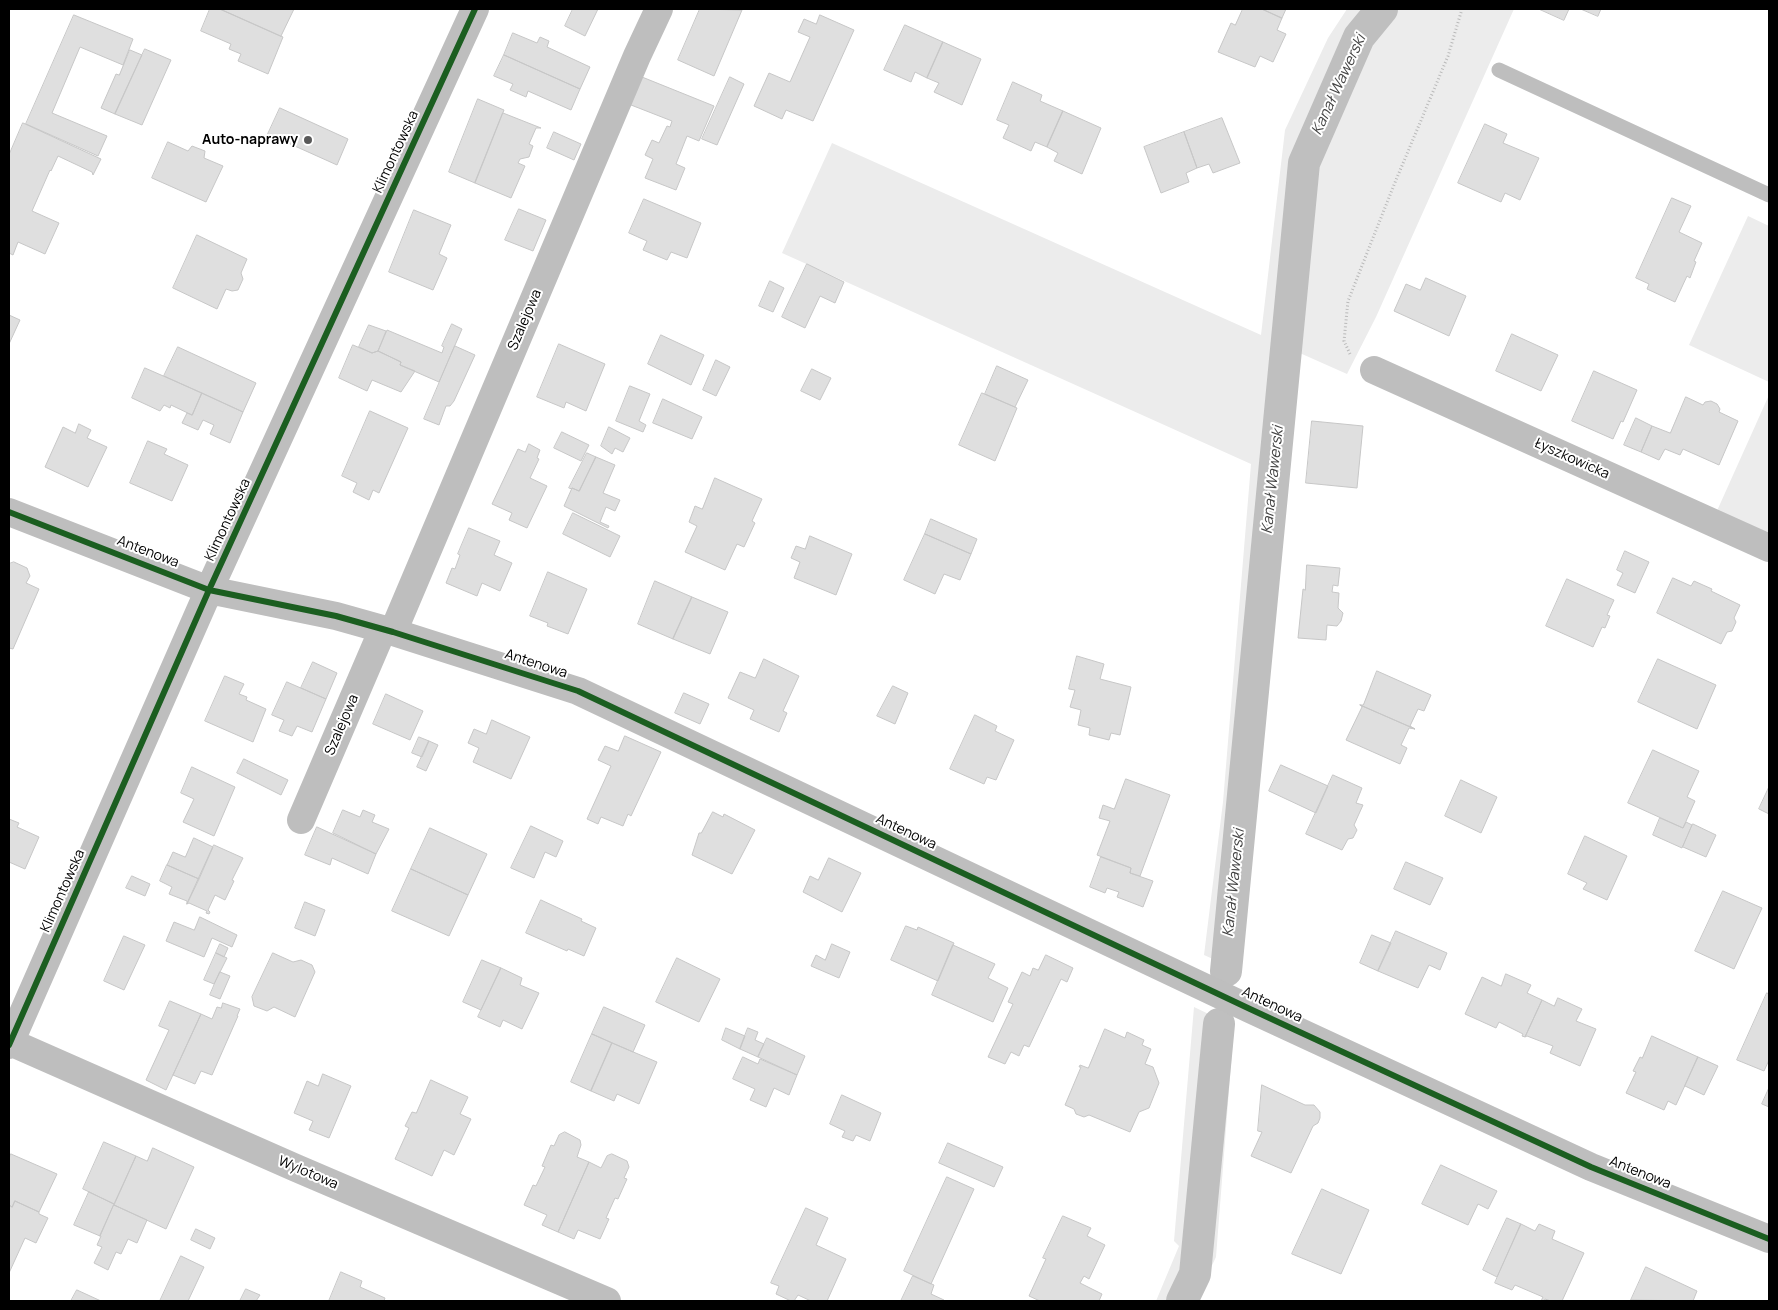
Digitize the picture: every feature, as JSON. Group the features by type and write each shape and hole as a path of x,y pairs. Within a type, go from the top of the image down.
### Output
{"street":[{"name":"Klimontowska","path":"9,1043 209,590 475,9"},
{"name":"Szalejowa","path":"301,820 388,630 658,9"},
{"name":"Łyszkowicka","path":"1374,370 1769,548"},
{"name":"Antenowa","path":"9,512 209,590 336,616 388,630 578,691 1250,1009 1573,1159 1769,1238"},
{"name":"Wylotowa","path":"9,1043 607,1301"}],"lane":[{"path":"1499,70 1769,195"}],"path":[{"path":"1374,370 1352,361 1344,341 1348,301 1448,56 1462,9"}],"shaded area":[{"path":"1347,9 1514,9 1376,317 1347,374 1293,350 1235,969 1204,955 1223,802 1251,464 782,253 832,143 1261,335 1285,130 1328,38"},
{"path":"1748,216 1769,226 1769,382 1689,345"},
{"path":"1769,395 1769,537 1716,513"},
{"path":"1194,1007 1234,1026 1216,1257 1195,1301 1156,1301 1179,1246 1174,1241"}],"building":[{"path":"210,9 220,9 283,37 268,74 238,61 241,54 229,49 231,44 201,31"},
{"path":"220,9 294,9 281,36"},
{"path":"573,9 598,9 585,36 565,26"},
{"path":"700,9 742,10 714,76 678,60"},
{"path":"1243,9 1262,9 1282,18 1277,30 1286,34 1273,62 1260,56 1255,67 1218,52 1231,23 1235,25"},
{"path":"1262,9 1286,9 1282,18"},
{"path":"1539,9 1569,9 1564,20"},
{"path":"1581,9 1601,9 1598,16"},
{"path":"74,15 133,39 123,65 80,47 52,113 107,136 98,156 26,124"},
{"path":"820,15 854,30 813,121 786,110 782,119 754,106 769,73 790,82 810,37 798,32 804,19 816,24"},
{"path":"905,25 943,42 927,78 915,72 911,82 884,70"},
{"path":"513,33 537,43 540,37 549,41 547,47 590,67 580,89 504,55"},
{"path":"943,42 981,59 962,105 934,92 939,83 927,78"},
{"path":"145,49 171,60 142,125 115,114"},
{"path":"130,50 142,55 115,114 101,108 116,74 119,75"},
{"path":"504,55 580,89 571,110 528,91 526,97 510,90 513,84 494,76"},
{"path":"642,77 714,106 699,141 687,136 676,164 685,168 676,190 645,178 653,159 645,155 652,140 659,143 667,126 670,127 672,121 631,105"},
{"path":"730,77 744,84 717,145 702,139"},
{"path":"1013,82 1042,95 1040,101 1063,111 1047,147 1035,142 1031,151 1003,138 1009,125 997,120"},
{"path":"478,99 504,110 475,183 449,172"},
{"path":"280,108 348,139 337,165 268,134"},
{"path":"1063,111 1101,128 1082,174 1054,161 1058,153 1047,147"},
{"path":"503,113 541,128 536,128 529,144 533,146 529,157 520,159 518,163 525,166 511,198 475,183"},
{"path":"1222,118 1240,163 1213,173 1209,164 1197,168 1184,132"},
{"path":"23,123 101,159 93,175 92,172 58,156 32,211 59,223 45,254 18,242 13,255 9,253 9,155"},
{"path":"1485,124 1507,134 1503,143 1539,158 1520,200 1505,193 1501,202 1458,183"},
{"path":"554,132 581,144 574,160 547,148"},
{"path":"1184,132 1197,168 1186,173 1189,182 1161,193 1144,147"},
{"path":"168,142 188,151 192,146 205,151 204,158 223,166 206,202 152,178"},
{"path":"1672,198 1691,206 1679,232 1702,243 1694,261 1696,262 1690,278 1687,276 1675,302 1647,289 1649,284 1636,278"},
{"path":"644,199 701,223 687,258 671,252 667,260 643,250 647,241 629,233"},
{"path":"519,209 546,220 533,251 505,240"},
{"path":"414,210 451,225 439,254 447,258 433,290 389,272"},
{"path":"197,235 247,259 241,273 243,279 238,290 226,289 217,309 173,288"},
{"path":"807,264 844,282 835,303 820,296 805,328 782,317"},
{"path":"1426,278 1466,296 1449,336 1394,311 1406,284 1420,290"},
{"path":"770,281 784,288 773,312 759,306"},
{"path":"9,315 20,320 9,344"},
{"path":"452,324 462,329 439,382 400,365 401,362 378,351 387,330 442,353 444,347 442,346"},
{"path":"369,325 386,331 378,351 372,353 359,347"},
{"path":"1512,334 1558,355 1541,391 1496,371"},
{"path":"661,335 704,355 691,385 648,364"},
{"path":"559,344 605,364 586,411 566,402 564,408 537,397"},
{"path":"353,345 372,353 378,351 401,362 400,365 415,371 401,392 372,380 367,391 339,378"},
{"path":"455,346 475,355 454,401 450,406 446,406 439,425 424,419"},
{"path":"178,347 256,383 243,412 164,376"},
{"path":"716,360 730,367 716,396 703,390"},
{"path":"997,366 1028,380 1015,407 985,394"},
{"path":"145,368 202,393 192,415 171,405 170,408 164,405 160,411 132,398"},
{"path":"812,369 831,378 820,400 801,391"},
{"path":"1594,371 1637,390 1623,422 1621,421 1613,439 1572,421"},
{"path":"630,386 650,394 639,421 646,425 643,432 616,421"},
{"path":"202,393 243,412 230,443 210,434 214,425 203,420 198,430 182,423 187,413 192,415"},
{"path":"982,393 1017,408 995,461 959,445"},
{"path":"1686,397 1703,405 1705,402 1711,401 1717,404 1720,409 1719,412 1738,421 1719,465 1683,449 1680,455 1665,449 1659,460 1641,452 1652,426 1670,433"},
{"path":"663,399 702,417 692,439 653,423"},
{"path":"370,411 408,428 379,493 373,490 369,500 353,492 357,483 342,476"},
{"path":"1636,418 1652,426 1641,452 1624,445"},
{"path":"1312,421 1363,426 1357,488 1306,483"},
{"path":"79,424 91,430 87,438 107,447 88,487 45,467 63,427 75,433"},
{"path":"609,427 630,438 623,452 615,448 612,454 601,446"},
{"path":"562,432 589,445 581,461 554,448"},
{"path":"148,441 167,449 164,454 188,465 172,501 130,483"},
{"path":"529,444 540,450 537,458 539,459 530,478 547,486 527,528 509,520 512,513 492,504 518,449 525,452"},
{"path":"587,453 596,457 579,491 569,488"},
{"path":"596,457 615,465 603,493 620,500 615,511 606,507 600,522 609,526 608,528 564,506 572,488 579,491"},
{"path":"715,478 762,499 752,521 755,523 744,547 737,544 725,570 685,552 697,526 689,522 695,506 702,509"},
{"path":"573,513 620,536 610,557 563,534"},
{"path":"931,519 977,539 971,554 925,534"},
{"path":"469,528 500,541 494,555 512,563 500,591 482,583 477,596 446,583 452,568 455,569 460,555 458,554"},
{"path":"925,534 971,554 960,580 944,574 935,594 904,580"},
{"path":"810,536 852,554 836,595 794,578 800,562 791,558 796,546 805,549"},
{"path":"1625,551 1649,562 1635,593 1617,585 1623,573 1617,570"},
{"path":"14,562 27,568 30,576 26,583 39,589 13,649 9,648 9,564"},
{"path":"1307,565 1340,568 1338,586 1333,585 1332,592 1339,593 1338,608 1343,613 1341,621 1337,626 1327,625 1326,640 1298,638"},
{"path":"548,572 587,589 568,634 547,626 548,623 530,616"},
{"path":"1673,578 1691,586 1694,581 1740,605 1734,618 1736,622 1732,631 1727,632 1721,644 1657,613"},
{"path":"1567,579 1614,600 1607,615 1610,616 1605,628 1602,627 1593,647 1546,626"},
{"path":"655,581 692,597 673,639 638,624"},
{"path":"692,597 728,612 710,654 673,639"},
{"path":"1077,656 1104,664 1100,679 1131,687 1120,735 1111,733 1109,740 1089,735 1090,728 1078,725 1081,710 1070,707 1075,690 1069,689"},
{"path":"764,659 799,676 783,711 787,713 779,732 750,719 754,710 728,698 740,672 755,678"},
{"path":"1658,659 1716,685 1697,729 1638,702"},
{"path":"313,662 337,673 326,699 301,688"},
{"path":"1377,671 1431,695 1424,711 1418,709 1410,726 1415,729 1360,705 1363,705"},
{"path":"225,676 244,684 239,694 247,697 246,700 266,709 253,742 205,721"},
{"path":"287,682 326,699 312,732 297,726 292,736 279,731 284,720 272,715"},
{"path":"893,686 908,693 895,724 877,716"},
{"path":"684,693 709,704 700,724 675,713"},
{"path":"386,694 423,711 410,740 373,724"},
{"path":"1360,705 1415,729 1409,728 1401,745 1407,748 1400,764 1346,740 1362,707"},
{"path":"975,715 997,726 995,731 1014,740 996,780 987,777 984,784 950,769"},
{"path":"492,720 530,737 511,779 473,762 479,748 468,743 474,729 486,734"},
{"path":"625,736 661,752 631,816 628,814 623,826 601,817 598,824 587,819 611,766 598,760 605,746 618,751"},
{"path":"419,737 429,741 422,757 412,753"},
{"path":"429,741 438,745 426,771 417,767"},
{"path":"1653,750 1699,771 1687,797 1695,801 1683,828 1628,803"},
{"path":"244,759 288,780 281,795 237,773"},
{"path":"1281,765 1328,786 1316,813 1269,791"},
{"path":"192,767 235,787 214,836 183,822 194,799 181,793"},
{"path":"1333,775 1362,788 1356,803 1363,805 1354,825 1357,830 1353,838 1348,839 1342,850 1306,834"},
{"path":"1126,779 1170,795 1140,876 1130,873 1131,868 1097,855 1110,821 1099,818 1103,805 1114,809"},
{"path":"1461,780 1497,797 1481,833 1445,816"},
{"path":"1769,787 1769,814 1759,809"},
{"path":"343,810 360,817 363,810 375,815 372,822 389,829 376,854 333,833"},
{"path":"713,812 723,817 724,814 755,830 732,874 692,855 699,833 701,833"},
{"path":"1660,818 1683,828 1686,822 1692,825 1682,848 1653,835"},
{"path":"9,819 19,823 17,827 39,837 25,869 9,862"},
{"path":"1693,824 1716,835 1706,857 1683,847"},
{"path":"531,826 563,841 556,857 545,852 534,878 511,868"},
{"path":"317,827 376,854 368,874 332,858 330,865 305,855"},
{"path":"430,828 487,854 468,895 411,869"},
{"path":"1585,836 1627,856 1607,900 1583,889 1587,883 1568,874"},
{"path":"194,838 213,847 199,879 167,865 173,852 185,857"},
{"path":"214,845 243,858 225,900 215,895 208,910 209,914 206,913 207,911 189,903 187,904"},
{"path":"1101,857 1131,868 1130,873 1153,881 1143,907 1117,897 1119,892 1107,888 1105,893 1090,887"},
{"path":"829,858 861,873 842,912 803,892 810,876 818,880"},
{"path":"1406,862 1443,878 1430,905 1394,889"},
{"path":"167,865 199,879 187,904 187,901 169,894 172,887 160,881"},
{"path":"411,869 468,895 449,936 392,911"},
{"path":"132,876 150,884 145,896 126,888"},
{"path":"1723,891 1762,908 1734,969 1695,951"},
{"path":"541,900 582,919 581,921 596,928 584,956 568,949 567,951 526,933"},
{"path":"305,902 325,910 315,936 295,928"},
{"path":"200,917 237,935 232,947 212,938 204,957 166,941 174,922 194,930"},
{"path":"906,926 917,930 918,927 954,943 938,981 891,960"},
{"path":"1396,931 1447,953 1440,970 1429,965 1418,988 1378,971"},
{"path":"1372,935 1391,943 1378,971 1360,963"},
{"path":"124,936 145,945 124,990 104,981"},
{"path":"220,944 228,948 224,957 216,953"},
{"path":"832,944 850,952 839,978 811,966 816,955 825,960"},
{"path":"953,945 995,964 988,978 1008,988 993,1022 932,995"},
{"path":"216,953 227,958 214,984 204,980"},
{"path":"273,953 293,962 301,960 312,965 315,972 295,1017 274,1007 267,1011 254,1006 252,997"},
{"path":"1046,955 1073,968 1067,982 1061,979 1029,1047 1024,1045 1019,1056 1011,1052 1005,1064 988,1057 1013,1004 1008,1002 1022,972 1030,976 1033,968 1038,970"},
{"path":"677,958 720,979 699,1022 656,1002"},
{"path":"482,960 501,968 481,1010 463,1002"},
{"path":"501,968 522,978 520,985 539,993 522,1029 503,1020 500,1027 478,1017"},
{"path":"220,972 230,976 220,999 210,995"},
{"path":"1506,974 1531,985 1527,993 1542,1000 1525,1037 1522,1036 1523,1034 1499,1022 1496,1028 1465,1014 1482,977 1501,986"},
{"path":"1767,993 1769,994 1769,1060 1764,1071 1737,1060"},
{"path":"1558,998 1582,1009 1576,1021 1596,1029 1580,1066 1550,1053 1553,1046 1527,1036 1525,1037 1542,1000 1554,1006"},
{"path":"170,1001 201,1014 166,1090 146,1080 169,1030 159,1026"},
{"path":"223,1003 240,1009 212,1075 201,1071 195,1084 173,1075 201,1014 212,1019 217,1007 221,1008"},
{"path":"604,1007 645,1025 633,1052 592,1034"},
{"path":"726,1028 745,1036 740,1049 722,1040"},
{"path":"748,1028 758,1032 755,1040 764,1044 758,1057 740,1049"},
{"path":"1105,1029 1125,1038 1127,1032 1144,1040 1142,1045 1151,1049 1145,1064 1153,1067 1159,1083 1149,1108 1139,1112 1130,1132 1089,1115 1084,1117 1076,1114 1074,1109 1065,1105 1081,1067 1079,1067 1080,1065 1088,1068"},
{"path":"592,1034 612,1043 591,1091 571,1082"},
{"path":"1652,1036 1698,1057 1676,1105 1668,1101 1664,1110 1626,1093 1636,1072 1633,1071 1640,1057 1642,1058"},
{"path":"767,1038 805,1056 797,1075 758,1057"},
{"path":"612,1043 657,1062 639,1104 617,1094 614,1101 591,1091"},
{"path":"743,1057 758,1064 760,1059 797,1075 789,1095 774,1088 766,1107 750,1100 755,1089 733,1079"},
{"path":"1698,1057 1718,1066 1704,1095 1685,1086"},
{"path":"323,1074 351,1086 329,1138 309,1130 313,1121 294,1113 307,1081 318,1086"},
{"path":"431,1080 468,1097 460,1114 471,1119 454,1155 444,1150 432,1176 395,1159 409,1128 405,1126 412,1112 416,1113"},
{"path":"1262,1085 1305,1105 1314,1105 1320,1112 1318,1123 1313,1126 1291,1173 1251,1156 1262,1132 1258,1131"},
{"path":"1769,1088 1769,1107 1762,1104"},
{"path":"842,1095 881,1113 870,1141 856,1135 853,1141 842,1137 845,1131 830,1124"},
{"path":"565,1132 580,1140 581,1145 577,1157 589,1162 558,1232 542,1225 547,1215 524,1205 533,1185 536,1186 545,1167 542,1166 551,1145 554,1146 559,1135"},
{"path":"104,1142 136,1156 114,1204 83,1189"},
{"path":"948,1143 1003,1167 994,1187 939,1163"},
{"path":"153,1148 194,1167 166,1229 114,1205 136,1156 147,1161"},
{"path":"11,1154 57,1174 39,1212 15,1201 12,1207 9,1205 9,1159"},
{"path":"612,1154 627,1161 629,1167 624,1178 627,1179 618,1199 615,1198 606,1218 609,1219 600,1239 578,1230 574,1239 558,1232 589,1162 601,1168 607,1156"},
{"path":"1441,1165 1497,1191 1488,1209 1478,1204 1468,1225 1422,1204"},
{"path":"947,1177 974,1189 931,1284 904,1271"},
{"path":"1322,1189 1369,1210 1341,1274 1292,1254"},
{"path":"89,1192 114,1204 100,1236 74,1225"},
{"path":"15,1201 48,1218 36,1243 25,1238 9,1273 9,1205 12,1207"},
{"path":"114,1205 147,1220 137,1243 128,1239 121,1254 116,1252 108,1270 94,1263 102,1247 97,1245 100,1236"},
{"path":"806,1208 828,1218 816,1245 846,1259 827,1301 811,1301 798,1295 794,1301 791,1301 776,1294 779,1286 771,1283"},
{"path":"1063,1216 1091,1228 1087,1236 1105,1245 1089,1279 1084,1276 1080,1283 1102,1294 1099,1301 1040,1301 1029,1296 1046,1259 1043,1258"},
{"path":"1507,1218 1521,1224 1497,1277 1483,1270"},
{"path":"1521,1224 1535,1231 1539,1224 1555,1231 1552,1239 1584,1253 1562,1301 1545,1299 1541,1301 1543,1297 1515,1285 1512,1290 1495,1283"},
{"path":"196,1229 215,1238 210,1249 191,1240"},
{"path":"181,1256 204,1267 188,1301 160,1301"},
{"path":"1646,1267 1697,1291 1693,1301 1631,1300"},
{"path":"341,1272 362,1281 360,1287 385,1298 384,1301 329,1301"},
{"path":"913,1276 934,1285 931,1294 944,1300 901,1301"},
{"path":"246,1289 260,1295 256,1301 240,1301"},
{"path":"77,1290 101,1301 71,1301"}],"waterway":[{"name":"Kanał Wawerski","path":"1226,971 1304,163 1359,37 1382,9"},
{"name":"Kanał Wawerski","path":"1182,1301 1195,1274 1219,1024"}],"cycle path":[{"path":"9,1045 209,590 475,9"},
{"path":"9,512 209,590 336,616 393,632 578,691 1250,1009 1591,1167 1769,1239"}],"place":[{"name":"Auto-naprawy","path":"308,140"}]}
